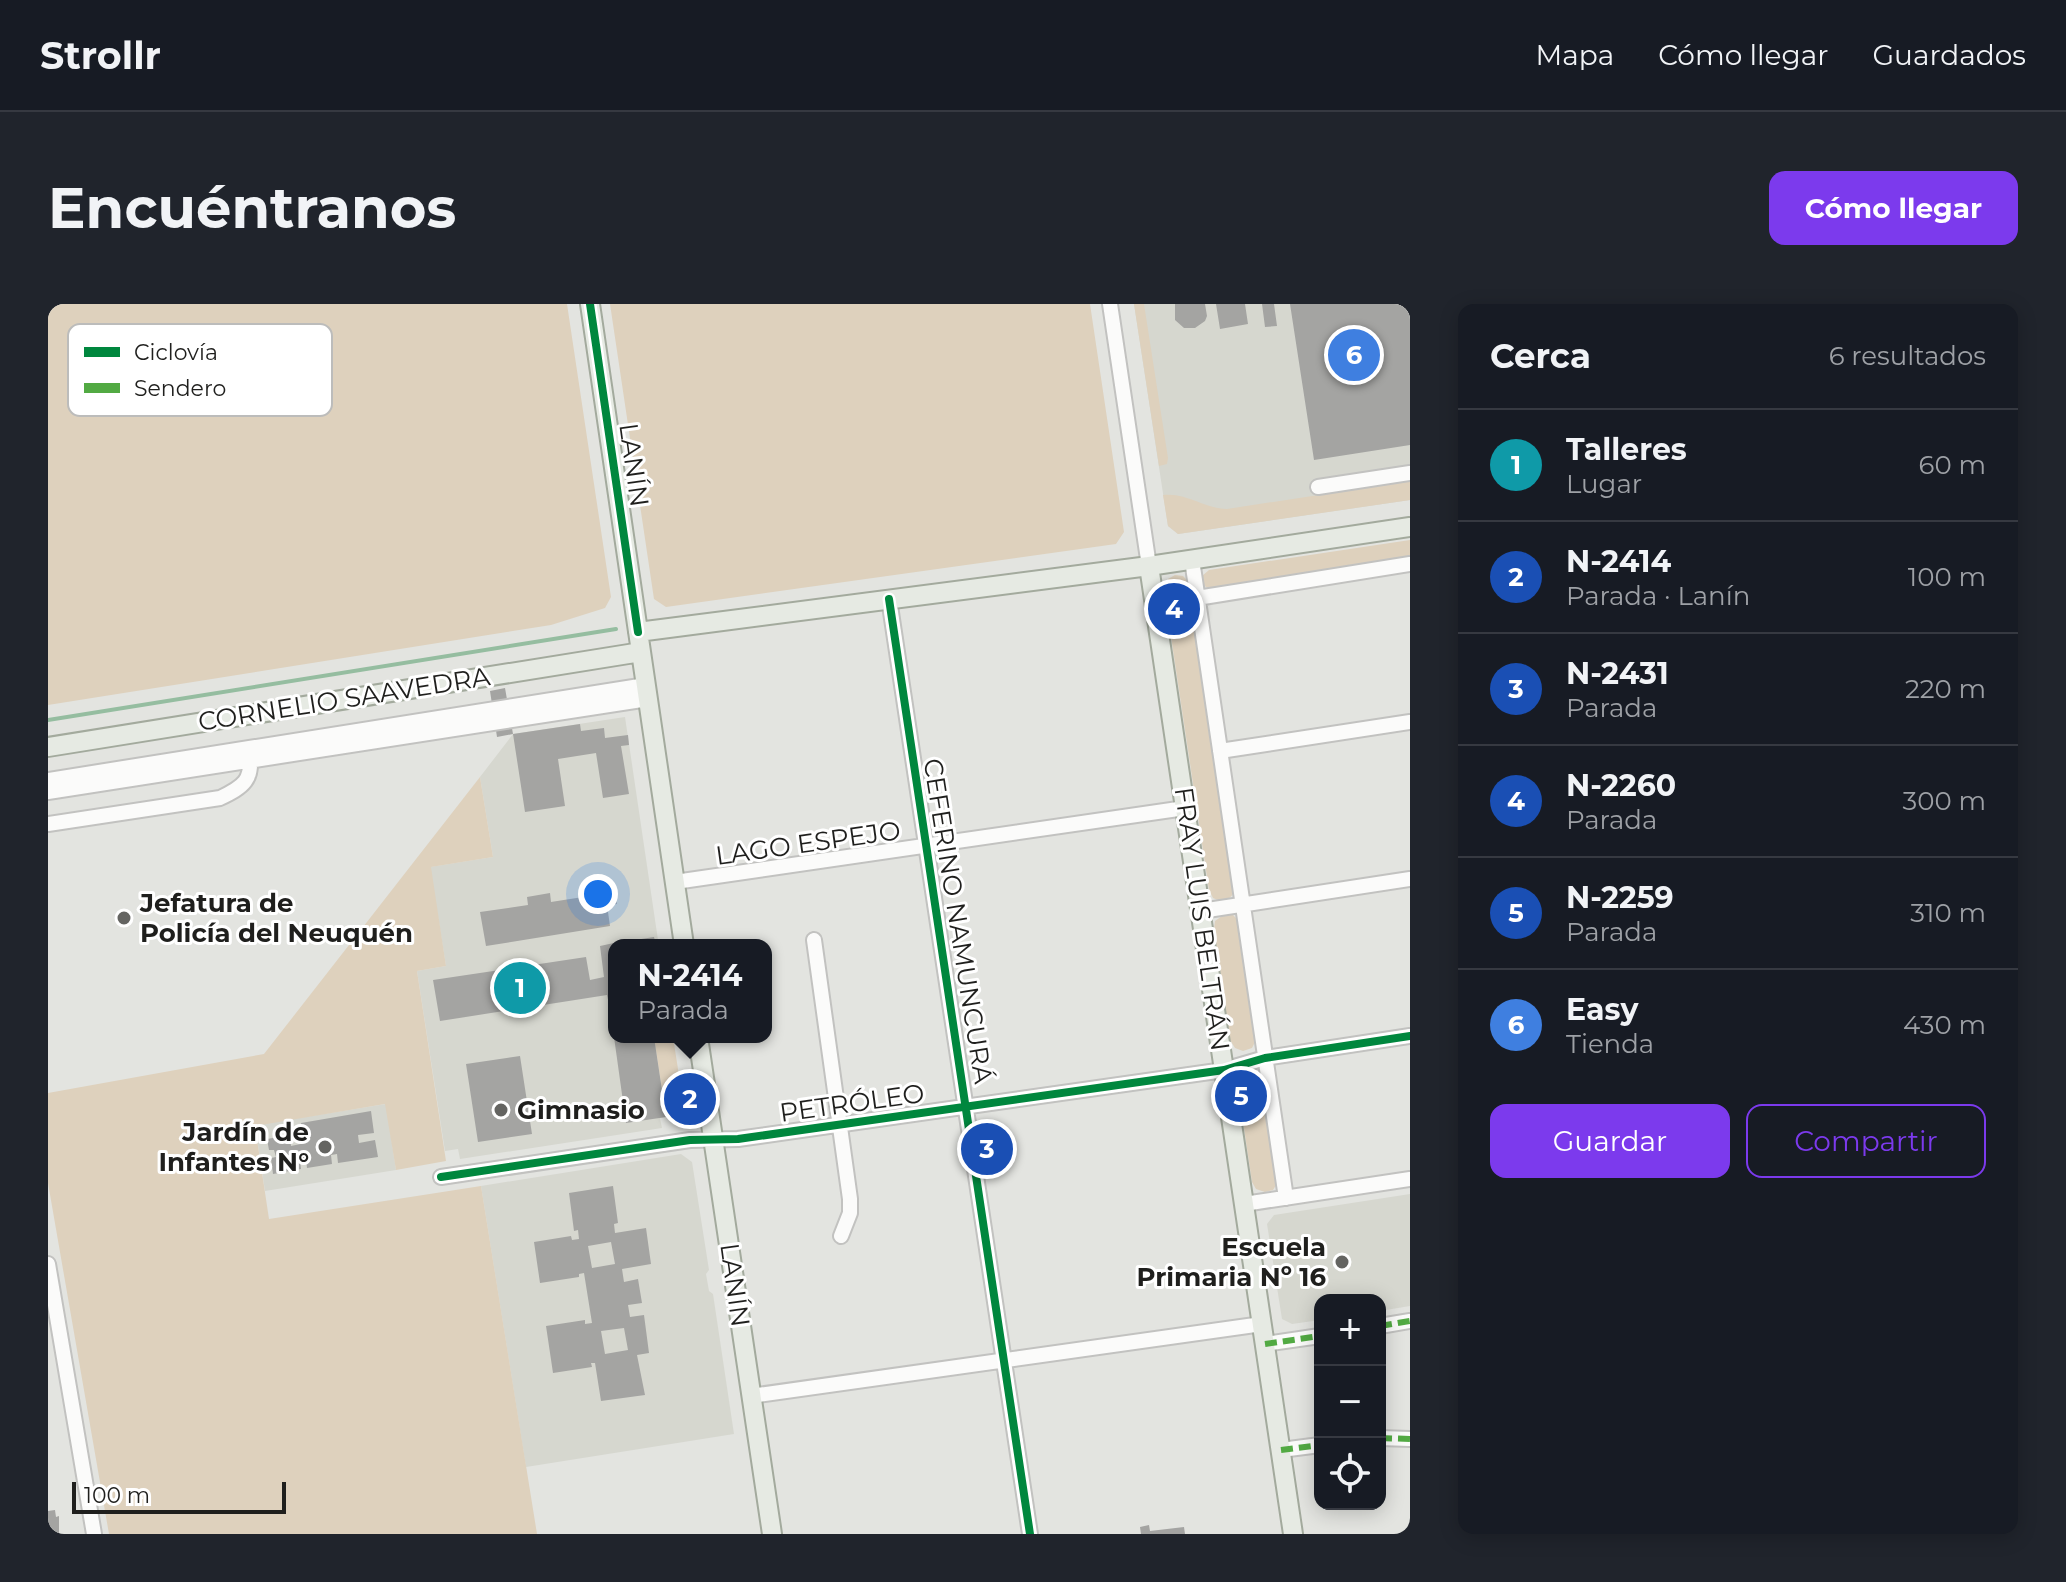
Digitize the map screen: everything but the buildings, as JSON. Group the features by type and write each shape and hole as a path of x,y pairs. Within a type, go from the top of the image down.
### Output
{"main road":[{"name":"LANÍN","path":"590,304 683,939"},
{"path":"638,632 1149,566 1410,527"},
{"name":"FRAY LUIS BELTRÁN","path":"1149,566 1293,1534"},
{"name":"CORNELIO SAAVEDRA","path":"48,747 641,652"},
{"name":"LANÍN","path":"699,1043 772,1534"}],"street":[{"name":"FRAY LUIS BELTRÁN","path":"1110,304 1149,566"},
{"path":"1318,487 1410,473"},
{"name":"FRAY LUIS BELTRÁN","path":"1192,560 1286,1198"},
{"path":"1197,598 1410,564"},
{"name":"CEFERINO NAMUNCURÁ","path":"889,599 1030,1534"},
{"path":"48,780 250,754 647,692"},
{"path":"1220,751 1410,722"},
{"path":"48,792 250,754"},
{"path":"48,824 220,798 243,785 250,754"},
{"name":"LAGO ESPEJO","path":"675,882 1185,808"},
{"path":"1201,911 1410,879"},
{"path":"814,940 851,1206 841,1236"},
{"name":"PETRÓLEO","path":"441,1177 694,1139 738,1139 1224,1070 1265,1058 1410,1036"},
{"path":"1244,1204 1410,1179"},
{"path":"48,1264 94,1534"},
{"path":"1386,1325 1410,1321"},
{"path":"751,1396 1262,1324"},
{"path":"1265,1344 1314,1337"},
{"path":"48,1357 64,1354"},
{"path":"1386,1438 1410,1439"},
{"path":"1281,1450 1314,1446"}],"shaded area":[{"path":"48,304 567,304 611,597 605,608 551,625 48,705"},
{"path":"610,304 1090,304 1124,532 1116,544 666,607 654,599"},
{"path":"1134,304 1410,304 1410,500 1178,534 1168,526"},
{"path":"1134,304 1144,304 1168,458 1167,464 1159,466"},
{"path":"1410,481 1410,500 1178,534 1168,526 1163,495 1179,496 1227,509"},
{"path":"1410,540 1410,559 1212,589 1202,581 1202,576 1209,570"},
{"path":"1175,575 1183,576 1189,582 1235,890 1223,900 1213,898 1209,890 1164,590 1168,579"},
{"path":"625,717 658,939 608,939 608,1043 655,1043 666,1117 660,1118 662,1128 460,1159 458,1149 445,1151 417,971 446,966 430,867 493,857 480,777 513,734"},
{"path":"480,777 493,857 431,867 446,966 417,971 446,1161 396,1170 385,1104 255,1126 269,1219 481,1186 537,1534 109,1534 48,1183 48,1093 264,1054"},
{"path":"1225,914 1233,915 1239,921 1256,1040 1252,1048 1243,1051 1235,1048 1230,1040 1214,929 1215,921"},
{"path":"655,1043 674,1043 685,1114 666,1117"},
{"path":"1249,1073 1257,1074 1262,1080 1278,1182 1273,1190 1265,1192 1256,1189 1252,1182 1238,1088 1239,1080"},
{"name":"Jardín de Infantes N°","path":"386,1104 396,1170 265,1191 255,1125"},
{"path":"681,1154 692,1162 709,1270 706,1274 709,1291 713,1294 734,1434 526,1467 481,1186"},
{"name":"Escuela Primaria Nº 16","path":"1410,1194 1410,1306 1386,1310 1386,1294 1314,1294 1314,1321 1292,1324 1282,1319 1267,1224 1274,1215"}],"waterway":[{"path":"48,720 616,629"}],"marked path":[{"path":"1386,1325 1410,1321"},
{"path":"1265,1344 1314,1337"},
{"path":"1386,1438 1410,1439"},
{"path":"1281,1450 1314,1446"}],"cycle path":[{"path":"590,304 638,632"},
{"path":"889,599 1030,1534"},
{"path":"441,1177 690,1140 738,1139 1224,1070 1265,1058 1410,1036"}],"place":[{"name":"Easy","path":"1354,355"},
{"name":"N-2260","path":"1174,609"},
{"name":"Jefatura de Policía del Neuquén","path":"124,918"},
{"name":"Talleres","path":"520,988"},
{"name":"N-2259","path":"1241,1096"},
{"name":"N-2414","path":"690,1099"},
{"name":"Gimnasio","path":"501,1110"},
{"name":"Jardín de Infantes N°","path":"325,1147"},
{"name":"N-2431","path":"987,1149"},
{"name":"Escuela Primaria Nº 16","path":"1342,1262"}]}
